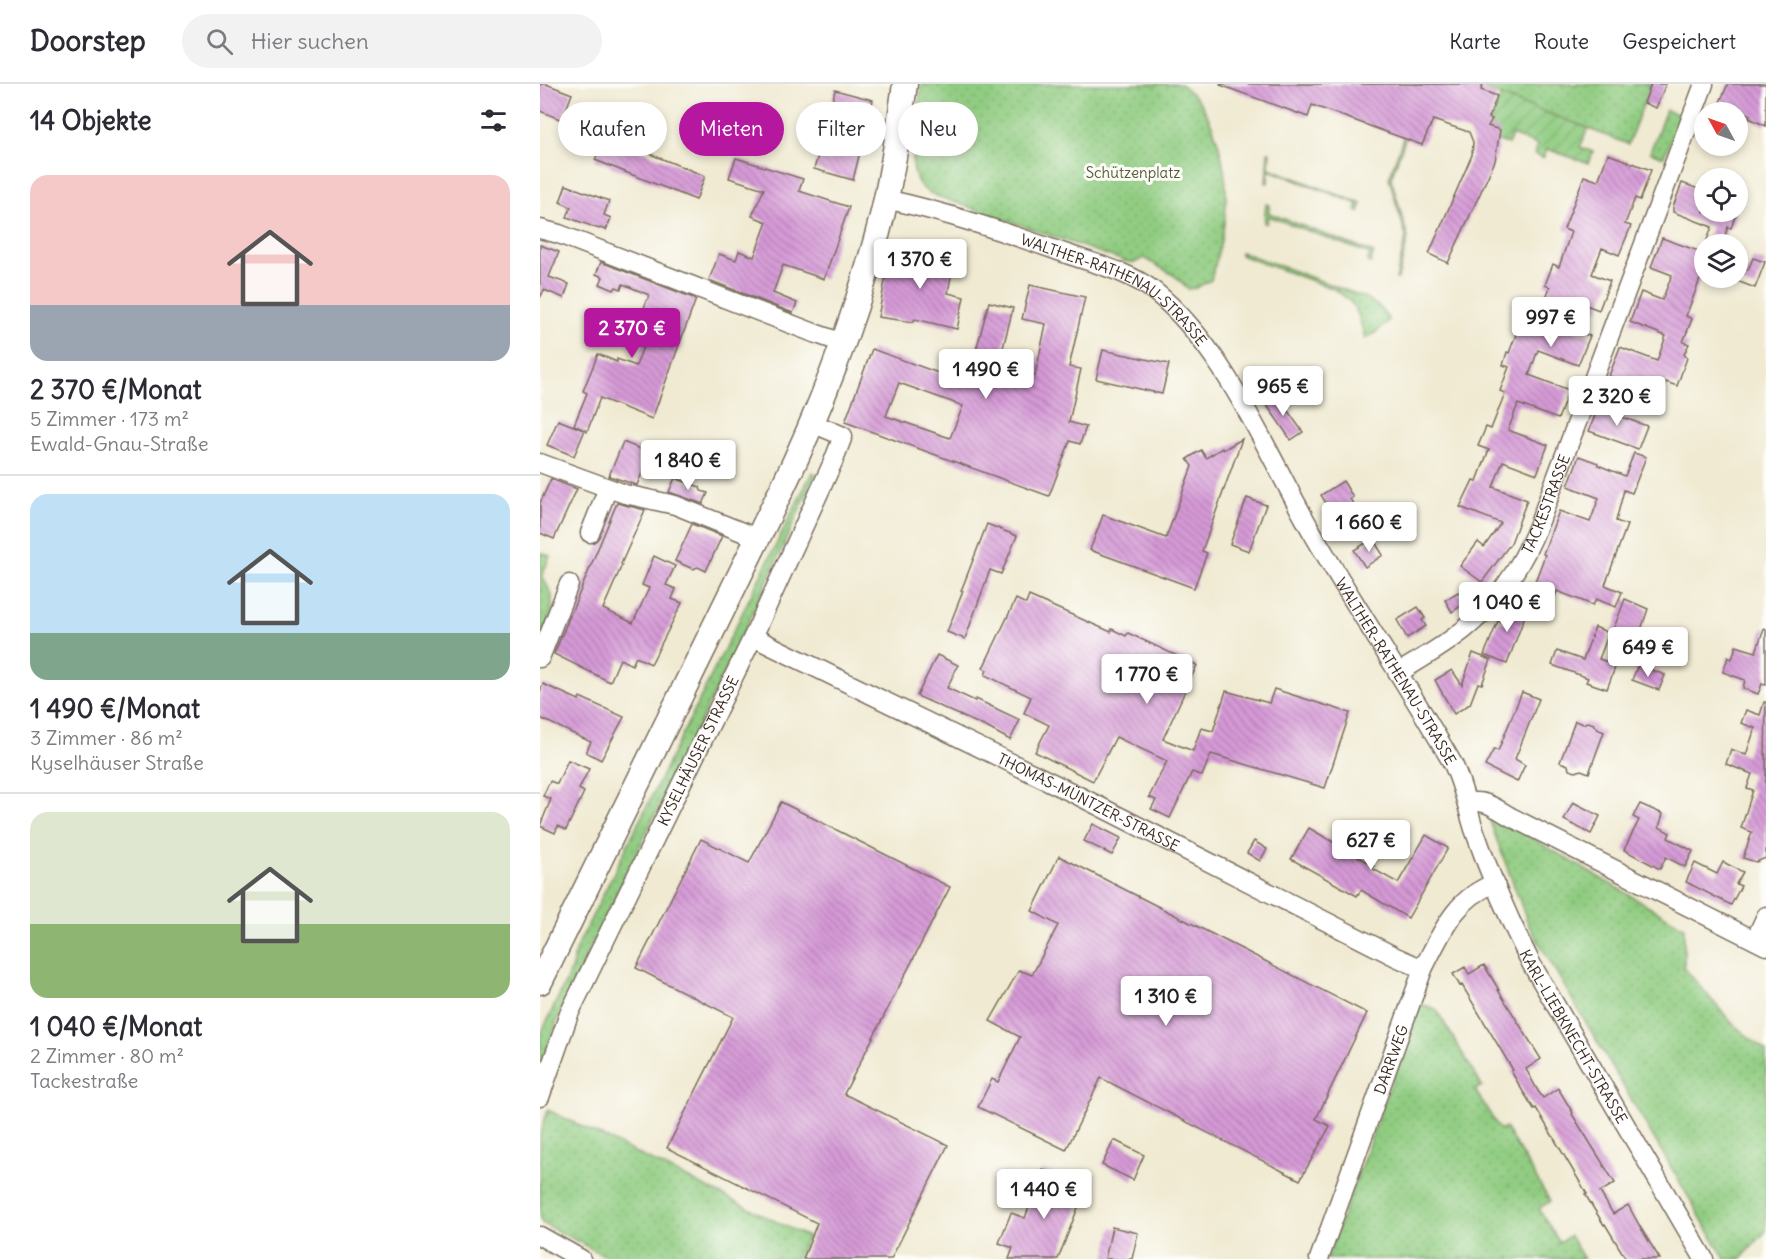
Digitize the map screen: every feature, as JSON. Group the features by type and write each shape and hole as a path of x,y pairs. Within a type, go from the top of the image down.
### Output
{"main road":[{"path":"540,982 812,423 843,343 876,238 885,200 905,84"}],"street":[{"name":"TACKESTRASSE","path":"1398,673 1454,637 1480,615 1504,587 1525,554 1540,520 1704,84"},
{"name":"WALTHER-RATHENAU-STRASSE","path":"885,200 908,204 990,227 1124,274 1152,290 1177,311 1210,352 1236,392 1312,532 1453,764 1467,803"},
{"path":"540,229 559,234 843,343"},
{"name":"KYSELHÄUSER STRASSE","path":"540,1096 569,1014 753,637 843,436 812,423"},
{"path":"540,463 608,488 675,505 757,538"},
{"path":"590,533 608,488"},
{"path":"540,658 569,584"},
{"name":"THOMAS-MÜNTZER-STRASSE","path":"753,637 1076,794 1423,969"},
{"path":"1467,803 1486,802 1511,817 1761,943 1766,916"},
{"name":"KARL-LIEBKNECHT-STRASSE","path":"1467,803 1474,830 1512,926 1532,965 1704,1259"},
{"name":"DARRWEG","path":"1319,1259 1423,969 1452,914 1467,898 1495,883"},
{"path":"540,1236 581,1259"}],"green space":[{"name":"Schützenplatz","path":"922,84 1181,84 1199,101 1208,116 1218,143 1225,173 1224,224 1211,280 1196,288 1188,289 1175,276 1144,258 1134,263 1127,262 927,191 916,177 913,156 978,156 978,102 919,102"},
{"path":"1486,84 1651,84 1628,144 1484,89"},
{"path":"1501,96 1588,128 1580,147 1593,152 1588,163 1547,149 1543,158 1534,154 1537,145 1512,135 1508,144 1495,140 1490,123"},
{"path":"1666,110 1680,115 1664,157 1650,152"},
{"path":"1403,138 1405,139 1391,178 1408,237 1398,279 1396,279 1406,237 1389,178"},
{"path":"1268,152 1270,152 1269,168 1362,204 1359,212 1356,211 1358,204 1269,170 1268,183 1266,183"},
{"path":"1266,204 1269,205 1269,213 1374,253 1370,263 1367,262 1370,254 1268,216 1267,223 1264,223"},
{"path":"1241,252 1366,298 1381,308 1389,320 1365,339 1356,310 1342,294 1334,289 1240,255"},
{"path":"812,472 816,474 742,636 574,982 540,1070 540,1036 571,970 576,949"},
{"path":"540,552 550,556 542,576 552,595 552,611 540,644"},
{"path":"1486,811 1684,927 1684,968 1733,1024 1766,1051 1766,1231 1741,1259 1725,1259 1529,926"},
{"path":"1420,1004 1436,1009 1482,1086 1475,1090 1500,1130 1505,1127 1550,1201 1539,1209 1559,1242 1570,1236 1584,1259 1327,1259"},
{"path":"548,1110 808,1237 796,1259 611,1259 540,1220 540,1134"}],"building":[{"path":"540,84 572,94 569,102 558,102 558,118 540,111"},
{"path":"1220,84 1483,84 1481,90 1497,96 1489,118 1492,119 1488,126 1500,130 1495,161 1448,263 1429,254 1472,155 1473,142 1469,132 1433,120 1422,145 1312,105 1308,117"},
{"path":"1651,84 1666,84 1656,108 1644,103"},
{"path":"1728,84 1766,84 1766,126 1749,118 1748,102 1720,102"},
{"path":"835,90 873,100 872,102 832,102"},
{"path":"1608,154 1651,170 1640,200 1635,198 1625,224 1631,226 1619,255 1602,248 1592,274 1610,281 1599,310 1565,297 1555,323 1590,336 1578,365 1538,350 1529,375 1569,390 1558,419 1518,404 1508,430 1548,445 1537,474 1503,461 1493,487 1527,500 1511,543 1482,582 1460,566 1478,542 1484,547 1501,523 1460,507 1473,480 1477,481 1489,450 1478,446 1486,427 1491,429 1505,393 1500,391 1509,367 1503,365 1507,352 1509,353 1518,329 1533,331 1550,287 1545,285 1553,264 1559,267 1571,232 1564,229 1584,176 1598,181"},
{"path":"597,156 655,156 705,176 696,200 595,160"},
{"path":"818,156 859,156 853,180 814,169"},
{"path":"736,158 803,179 799,191 849,207 824,279 783,265 773,293 797,303 793,313 709,280 719,254 736,260 739,251 754,257 767,222 752,216 764,189 729,178"},
{"path":"1682,183 1694,187 1694,220 1673,212"},
{"path":"566,185 609,201 604,215 611,218 606,230 567,217 571,207 560,202"},
{"path":"1699,222 1733,222 1726,234 1709,234 1712,227"},
{"path":"1662,238 1694,249 1694,288 1697,288 1686,316 1692,319 1683,342 1689,344 1684,354 1687,358 1677,386 1666,382 1663,389 1655,386 1654,390 1642,385 1641,388 1609,376 1620,347 1657,361 1666,336 1630,322 1641,292 1662,300 1672,275 1651,267"},
{"path":"540,245 559,252 549,277 569,284 564,298 544,290 540,298"},
{"path":"891,250 954,260 948,293 964,297 957,329 915,319 913,322 878,317"},
{"path":"1753,258 1765,262 1755,288 1748,285 1748,270"},
{"path":"601,262 696,299 652,419 600,398 587,432 585,430 574,456 547,445 558,420 584,430 574,425 587,393 583,391 598,354 617,362 617,359 636,366 648,333 636,328 649,295 623,284 621,289 616,287 614,290 600,284 603,277 596,274"},
{"path":"1030,285 1085,297 1069,367 1081,369 1069,422 1086,427 1080,444 1070,441 1049,496 845,422 872,349 947,376 947,379 967,384 989,302 1013,308 998,368 1035,376 1046,324 1022,319","holes":["899,383 963,406 950,438 886,416"]},
{"path":"1103,350 1169,364 1162,394 1096,379"},
{"path":"1275,393 1303,432 1291,440 1264,401"},
{"path":"1600,402 1619,409 1616,415 1647,426 1638,449 1589,431"},
{"path":"1242,439 1202,551 1207,553 1194,588 1090,550 1103,515 1166,538 1192,466 1187,459 1201,450 1206,458"},
{"path":"623,442 650,453 637,485 609,476"},
{"path":"1634,453 1646,457 1632,493 1624,490 1616,521 1627,525 1605,585 1622,592 1616,607 1596,599 1593,605 1557,591 1550,609 1528,600 1559,511 1590,522 1599,498 1568,486 1579,456 1625,476"},
{"path":"675,478 700,487 701,491 708,493 703,504 669,492"},
{"path":"551,479 577,489 554,539 540,533 540,503"},
{"path":"1343,481 1353,497 1350,499 1357,510 1337,522 1321,495"},
{"path":"1247,498 1266,505 1249,551 1230,544"},
{"path":"617,503 645,510 603,609 633,623 649,588 642,585 654,556 675,566 666,585 676,589 672,599 682,603 651,664 636,657 632,665 620,659 610,682 554,654"},
{"path":"692,524 722,536 706,571 698,567 693,569 675,561"},
{"path":"987,524 1017,536 1001,574 990,570 965,639 947,632"},
{"path":"1373,539 1383,555 1365,567 1354,550"},
{"path":"1458,592 1465,603 1452,612 1445,600"},
{"path":"1029,596 1111,632 1112,629 1126,636 1128,633 1197,665 1163,739 1193,751 1201,728 1213,731 1226,691 1269,703 1274,689 1350,713 1325,788 1211,754 1202,776 1192,772 1170,818 1151,809 1156,800 1149,797 1167,761 1116,737 1093,781 1035,752 1049,725 1024,713 1031,697 985,675 987,670 983,668 1016,599 1026,604"},
{"path":"1514,599 1529,605 1507,664 1484,655 1498,621 1505,623"},
{"path":"1625,599 1648,609 1637,642 1612,633"},
{"path":"1418,607 1425,618 1422,620 1426,626 1407,638 1397,620"},
{"path":"1595,627 1609,633 1599,659 1616,665 1607,689 1586,682 1588,678 1552,665 1557,651 1583,660"},
{"path":"1764,628 1766,629 1766,685 1762,684 1758,694 1743,688 1745,680 1723,672 1728,657 1732,659 1736,646 1756,652"},
{"path":"1473,653 1491,660 1482,684 1478,683 1470,704 1454,714 1435,680 1452,670 1462,685"},
{"path":"937,655 958,665 947,688 1020,720 1010,740 917,696"},
{"path":"1638,665 1665,675 1659,690 1632,680"},
{"path":"543,684 579,700 580,697 624,717 601,760 586,752 591,742 540,718 540,692"},
{"path":"1522,692 1539,699 1515,759 1525,765 1517,782 1485,766 1494,749 1498,751"},
{"path":"1764,702 1766,702 1766,858 1756,862 1743,858 1752,832 1741,828 1753,790 1747,788 1752,774 1726,764 1731,749 1746,755 1755,728 1741,723 1746,710 1760,715"},
{"path":"1575,721 1594,724 1597,729 1604,732 1589,773 1569,770 1568,765 1560,762"},
{"path":"568,760 589,769 579,789 584,792 566,830 558,826 555,833 540,826 551,799 543,796 550,781 557,784"},
{"path":"781,802 950,887 844,1094 948,1145 891,1259 803,1259 817,1223 667,1148 733,1017 636,968 701,839 749,863"},
{"path":"1573,802 1600,816 1591,834 1564,820"},
{"path":"1640,804 1663,814 1659,827 1670,833 1668,838 1693,851 1685,867 1666,857 1660,869 1624,850 1639,820 1633,817"},
{"path":"1093,824 1121,838 1112,855 1084,841"},
{"path":"1309,828 1374,866 1373,869 1398,883 1426,835 1448,848 1408,918 1361,890 1357,896 1291,859"},
{"path":"1254,841 1267,849 1260,861 1247,853"},
{"path":"1059,856 1367,1013 1316,1119 1330,1126 1300,1180 1101,1078 1066,1150 978,1107 992,1079 998,1082 1020,1037 990,1021 1019,970 1032,975 1058,925 1032,911"},
{"path":"1723,862 1743,872 1736,884 1741,886 1731,905 1686,882 1695,863 1717,874"},
{"path":"1484,965 1541,1059 1526,1069 1538,1091 1543,1098 1558,1088 1615,1183 1600,1192 1613,1214 1628,1205 1660,1259 1626,1259 1585,1194 1587,1194 1536,1108 1534,1109 1522,1090 1511,1071 1513,1070 1462,985 1460,986 1453,974 1465,967 1469,974"},
{"path":"1114,1140 1144,1155 1133,1180 1102,1165"},
{"path":"1043,1170 1086,1187 1058,1259 1009,1259 1013,1248 999,1243 1011,1213 1025,1218"},
{"path":"1112,1227 1138,1233 1132,1259 1105,1259"}]}
